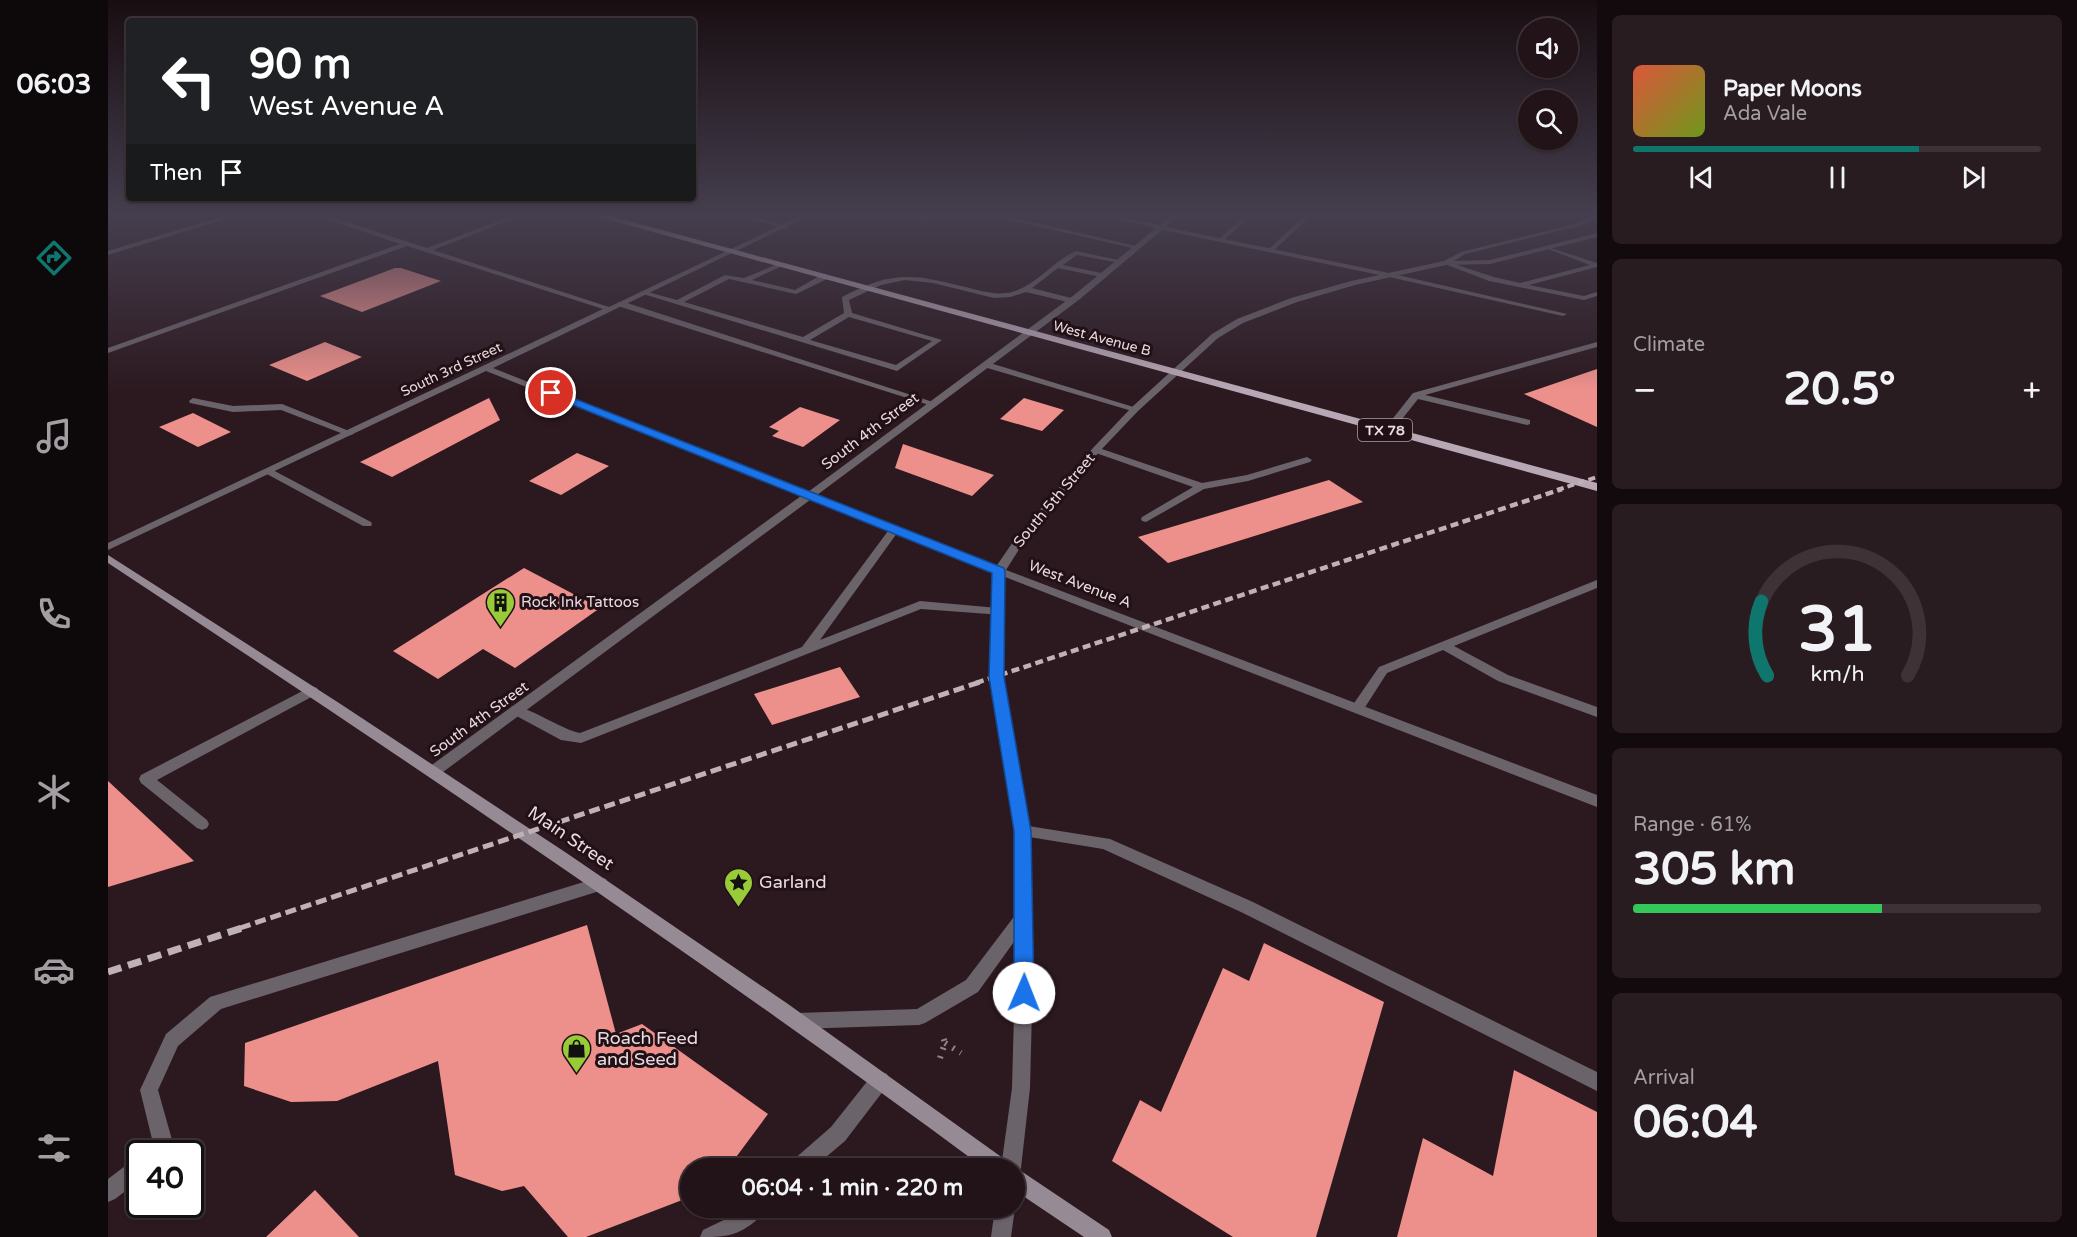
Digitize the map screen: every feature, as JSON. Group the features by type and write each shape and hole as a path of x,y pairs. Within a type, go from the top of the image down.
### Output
{"main road":[{"name":"West Avenue B","path":"812,274 1597,487"},
{"name":"Main Street","path":"108,558 434,771 600,884 880,1080 986,1158"},
{"path":"1025,1185 1102,1237"}],"street":[{"path":"108,351 324,274"},
{"path":"501,274 609,309"},
{"name":"South 3rd Street","path":"108,547 685,274"},
{"path":"747,280 761,274"},
{"path":"848,314 845,299 889,278 906,276 995,296 1011,295 1025,289 1046,274"},
{"path":"1093,274 1103,276"},
{"name":"South 4th Street","path":"434,771 810,496 932,403 987,365 1106,274"},
{"path":"1383,274 1563,314"},
{"name":"South 5th Street","path":"999,571 1015,545 1096,450 1135,409 1215,336 1240,321 1294,300 1395,274"},
{"path":"1477,274 1584,298 1597,294"},
{"path":"1519,285 1563,274"},
{"path":"679,302 728,277 796,292 824,277"},
{"path":"1025,289 1072,301"},
{"path":"644,293 897,368 938,340 848,314 804,340"},
{"path":"621,304 932,403"},
{"path":"1388,431 1416,395 1597,344"},
{"path":"987,365 1135,409"},
{"name":"West Avenue A","path":"486,368 999,571 1597,801"},
{"path":"1416,395 1527,422"},
{"path":"194,401 233,409 282,407 349,432"},
{"path":"1096,450 1201,486"},
{"path":"1146,519 1201,486 1248,478 1307,460"},
{"path":"268,471 367,524"},
{"path":"805,651 894,529"},
{"path":"999,571 997,677 1022,831 1024,915 1025,970 1021,1088 1012,1158"},
{"path":"1357,708 1383,670 1597,584"},
{"path":"516,710 566,736 581,738 920,605 998,612"},
{"path":"1443,645 1503,678 1597,712"},
{"path":"202,824 146,779 312,691"},
{"path":"1022,831 1105,843 1247,907 1597,1082"},
{"path":"162,1140 149,1090 172,1040 216,1003 600,884"},
{"path":"796,1021 919,1017 972,987 1024,915"},
{"path":"810,1158 838,1134 880,1080"},
{"path":"108,1192 126,1178"},
{"path":"710,1237 743,1218"},
{"path":"1001,1237 1004,1218"}],"path":[{"path":"940,1030 945,1043 961,1053"},
{"path":"940,1058 945,1043"}],"building":[{"path":"380,274 419,274 441,281 362,312 320,296"},
{"path":"325,342 362,357 307,381 269,365"},
{"path":"1597,369 1597,427 1524,394"},
{"path":"489,398 500,420 392,477 360,462"},
{"path":"1024,398 1064,410 1042,431 1000,419"},
{"path":"800,407 840,420 803,447 772,436 779,431 769,427"},
{"path":"193,413 231,432 198,447 159,427"},
{"path":"903,444 994,475 972,496 895,468"},
{"path":"577,453 609,466 561,495 529,481"},
{"path":"1329,480 1363,502 1168,563 1138,537"},
{"name":"Rock Ink Tattoos","path":"524,568 600,608 515,668 483,649 438,679 393,651"},
{"path":"840,667 860,697 772,725 754,694"},
{"path":"108,781 194,861 108,887"},
{"name":"Roach Feed and Seed","path":"587,925 616,1034 642,1024 768,1114 735,1158 680,1158 680,1201 586,1237 568,1237 524,1186 502,1191 455,1175 438,1061 337,1101 291,1102 244,1086 245,1043"},
{"path":"1264,943 1384,1002 1316,1237 1233,1237 1112,1161 1140,1100 1161,1112 1223,968 1249,981"},
{"path":"1514,1070 1597,1112 1597,1237 1397,1237 1423,1138 1493,1176"},
{"path":"315,1190 359,1237 266,1237"}],"railway":[{"path":"1557,490 1597,477"},
{"path":"976,683 1562,489"},
{"path":"240,928 980,682"},
{"path":"108,972 245,927"}],"place":[{"name":"Rock Ink Tattoos","path":"500,628"},
{"name":"Garland","path":"738,908"},
{"name":"Roach Feed and Seed","path":"576,1074"}],"route":[{"path":"551,393 999,571 997,677 1022,831 1024,993"}]}
